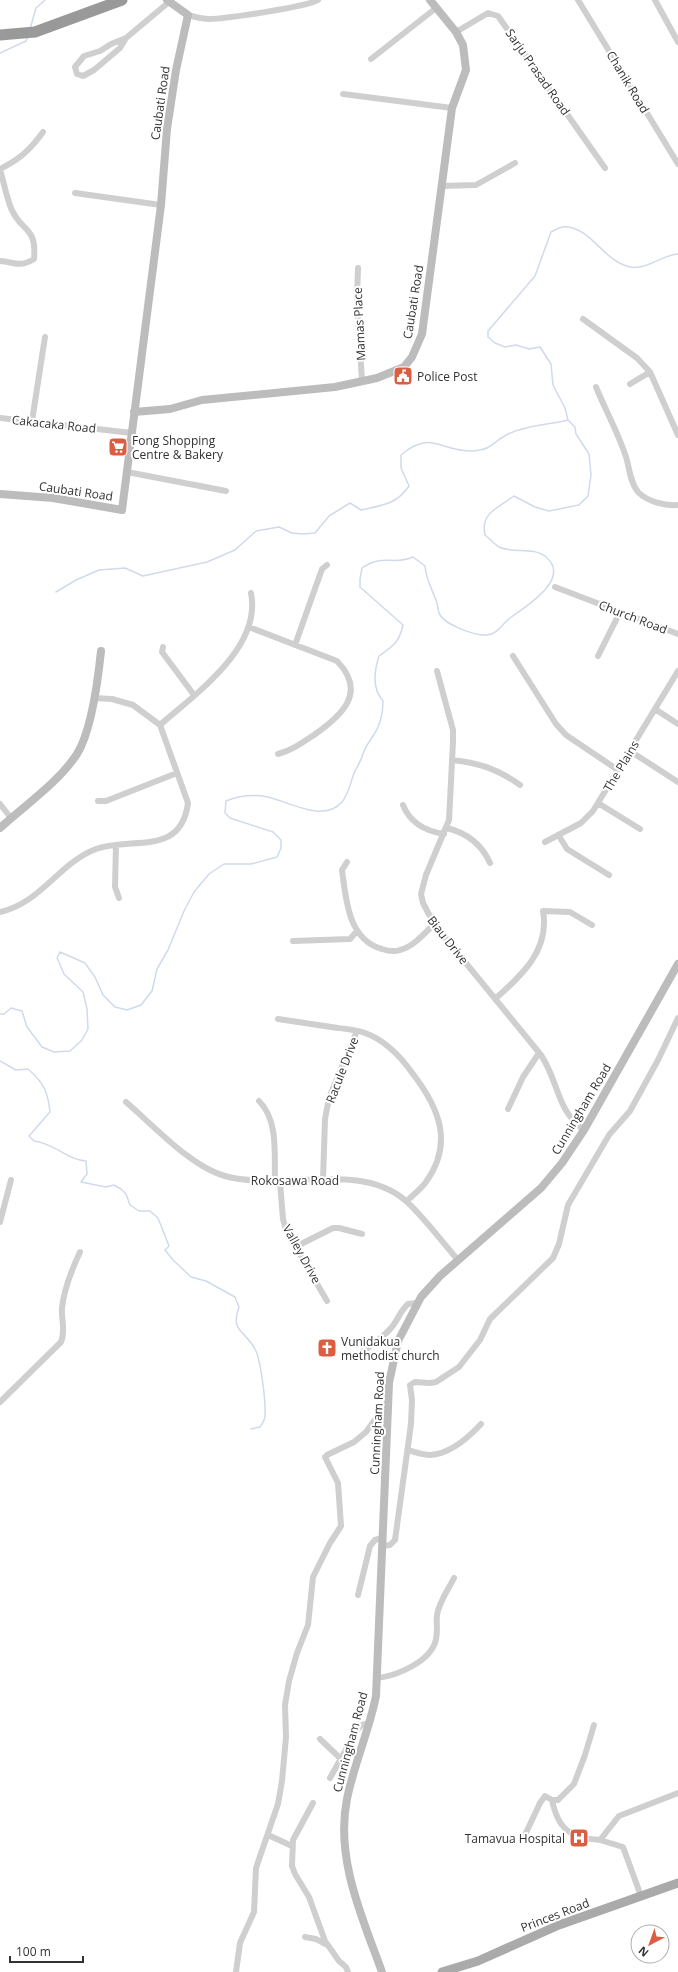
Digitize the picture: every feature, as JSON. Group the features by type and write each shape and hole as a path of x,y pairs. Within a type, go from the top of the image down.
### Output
{"highway":[{"path":"0,30 31,30 104,0"},
{"path":"0,35 31,30 122,0"}],"main road":[{"name":"Princes Road","path":"442,1972 478,1961 560,1925 678,1883"}],"street":[{"path":"126,38 110,44 100,51 84,56 75,67 77,74 83,76 94,70 120,48 126,38 168,1 188,15 207,19 226,18 302,5 318,0"},
{"name":"Caubati Road","path":"134,412 170,409 202,400 336,387 391,373 404,367 417,348 422,334 452,108 466,70 463,45 456,32 430,0"},
{"name":"Chanik Road","path":"578,0 678,164"},
{"path":"654,0 678,42"},
{"path":"371,59 436,8"},
{"name":"Sarju Prasad Road","path":"456,32 488,14 498,16 605,168"},
{"name":"Caubati Road","path":"0,494 53,498 122,510 161,205 167,129 176,70 188,15"},
{"path":"343,94 452,108"},
{"path":"0,261 18,265 27,263 34,259 35,245 32,236 17,219 11,209 0,169 16,161 32,148 43,132"},
{"path":"441,186 476,185 515,163"},
{"path":"74,193 161,205"},
{"name":"Mamas Place","path":"358,268 357,298 362,381"},
{"path":"583,319 638,358 650,372 678,435"},
{"path":"32,421 44,337"},
{"path":"630,384 650,372"},
{"path":"596,387 625,454 632,480 636,488 644,496 658,504 678,506"},
{"name":"Cakacaka Road","path":"0,418 132,433"},
{"path":"127,472 226,491"},
{"path":"295,645 322,570 326,565"},
{"name":"Church Road","path":"555,587 678,634"},
{"path":"160,725 194,695 233,657 249,627 253,603 251,593"},
{"path":"598,656 620,612"},
{"path":"249,627 337,661 346,670 351,683 350,694 344,710 335,721 290,751 278,754"},
{"path":"163,647 162,652 194,695"},
{"path":"0,828 57,778 77,754 84,736 94,698 101,651"},
{"path":"514,656 536,695 556,724 566,735 618,770"},
{"name":"Biau Drive","path":"438,671 453,730 451,806 445,831 426,875 421,894 422,903 434,924 539,1053 550,1070 564,1110 571,1119 584,1130"},
{"name":"The Plains","path":"544,842 560,836 581,823 598,803 678,671"},
{"path":"0,912 10,910 30,900 80,858 96,850 116,845 165,840 178,830 186,816 188,803 160,725 133,705 112,699 94,698"},
{"path":"655,709 678,724"},
{"path":"630,752 678,782"},
{"path":"452,760 474,762 490,767 504,773 520,784"},
{"path":"98,801 106,801 177,773"},
{"path":"598,803 640,829"},
{"path":"0,804 12,818"},
{"path":"403,805 411,819 428,832 459,831 468,836 478,845 490,863"},
{"path":"560,836 567,849 609,875"},
{"path":"116,845 114,887 119,898"},
{"path":"347,862 342,870 346,898 352,923 363,940 374,947 388,951 401,950 413,944 434,924"},
{"path":"495,999 520,976 536,953 544,936 545,925 543,911 570,912 592,925"},
{"path":"293,941 350,939 357,931"},
{"name":"Cunningham Road","path":"382,1972 352,1886 346,1855 345,1815 350,1785 370,1723 378,1678 388,1410 395,1351 417,1303 429,1287 541,1188 571,1150 584,1130 678,964"},
{"path":"358,1595 370,1546 375,1540 390,1545 395,1540 412,1411 410,1384 414,1382 436,1382 459,1367 480,1340 490,1319 550,1262 558,1249 568,1205 609,1135 630,1111 658,1060 678,1018"},
{"path":"278,1019 364,1032 379,1040 408,1066 426,1092 440,1120 441,1130 440,1148 435,1167 426,1183 407,1201"},
{"name":"Racule Drive","path":"323,1180 324,1119 329,1098 357,1031"},
{"path":"508,1109 523,1077 539,1053"},
{"name":"Valley Drive","path":"259,1101 266,1108 273,1129 278,1181 286,1230 297,1246 328,1301"},
{"name":"Rokosawa Road","path":"126,1102 189,1157 203,1167 223,1176 242,1180 355,1180 373,1183 393,1192 407,1201 458,1260"},
{"path":"0,1222 11,1180"},
{"path":"297,1246 333,1228 339,1228 362,1234"},
{"path":"0,1402 61,1342 64,1336 62,1308 70,1275 80,1252"},
{"path":"356,1357 387,1332 406,1305 411,1302 417,1303"},
{"path":"236,1972 240,1943 254,1912 256,1868 278,1804 282,1781 286,1737 285,1705 289,1681 297,1653 308,1625 313,1577 330,1543 341,1526 338,1482 325,1458 327,1455 358,1439 379,1414 388,1410"},
{"path":"408,1450 427,1455 440,1453 462,1441 481,1424"},
{"path":"378,1678 402,1672 422,1660 430,1652 436,1640 437,1614 454,1578"},
{"path":"330,1778 359,1727 370,1723"},
{"path":"524,1837 542,1798 545,1796 552,1800 558,1800 574,1784 594,1725"},
{"path":"320,1739 340,1758"},
{"path":"600,1840 619,1816 678,1793"},
{"path":"552,1800 559,1822 569,1833 587,1839 600,1840 623,1847 641,1896"},
{"path":"313,1803 302,1826 294,1836 291,1861 294,1870 309,1897 319,1930 327,1945 339,1962 346,1967 348,1972"},
{"path":"268,1835 292,1846"},
{"path":"305,1937 316,1939 327,1945"}],"waterway":[{"path":"30,29 36,8 45,0"},
{"path":"0,53 26,41 28,36"},
{"path":"0,1014 4,1014 11,1008 22,1011 27,1027 42,1047 54,1052 70,1051 82,1040 88,1029 87,1009 83,992 64,974 57,958 60,952 85,963 95,977 103,995 115,1007 127,1010 141,1005 152,991 157,969 168,950 184,911 194,892 209,874 224,864 251,864 277,857 281,848 281,840 273,832 230,818 225,813 226,801 246,796 262,796 316,811 326,811 335,808 342,802 348,792 354,773 365,749 376,732 381,719 383,701 377,691 375,680 379,656 395,644 400,636 403,625 360,587 362,568 376,561 400,560 413,557 425,566 440,615 443,619 461,629 482,635 494,633 510,618 535,600 543,592 550,583 553,574 553,565 541,554 499,547 485,535 485,521 496,508 514,496 535,507 549,511 579,505 588,496 591,475 589,454 576,434 575,427 568,420 565,408 553,385 551,364 540,347 529,349 516,345 505,347 495,343 488,337 488,331 535,276 551,232 557,229 562,227 577,229 613,259 630,267 642,266 678,254"},
{"path":"56,592 76,580 99,570 125,568 143,576 207,562 235,550 256,531 279,527 292,533 315,533 329,516 350,503 361,510 394,501 399,497 409,486 401,468 401,455 411,447 429,443 462,450 480,450 489,447 515,431 568,420"},
{"path":"0,1061 16,1070 28,1069 38,1079 46,1093 50,1112 29,1136 34,1141 48,1145 73,1158 86,1161 87,1174 81,1182 106,1187 114,1185 126,1194 130,1205 139,1211 150,1211 158,1218 169,1246 165,1250 173,1260 191,1277 206,1281 235,1297 239,1307 236,1321 237,1326 255,1349 263,1382 265,1417 260,1427 251,1429"}],"place":[{"name":"Police Post","path":"403,376"},
{"name":"Fong Shopping Centre & Bakery","path":"118,447"},
{"name":"Vunidakua methodist church","path":"327,1348"},
{"name":"Tamavua Hospital","path":"579,1838"}]}
